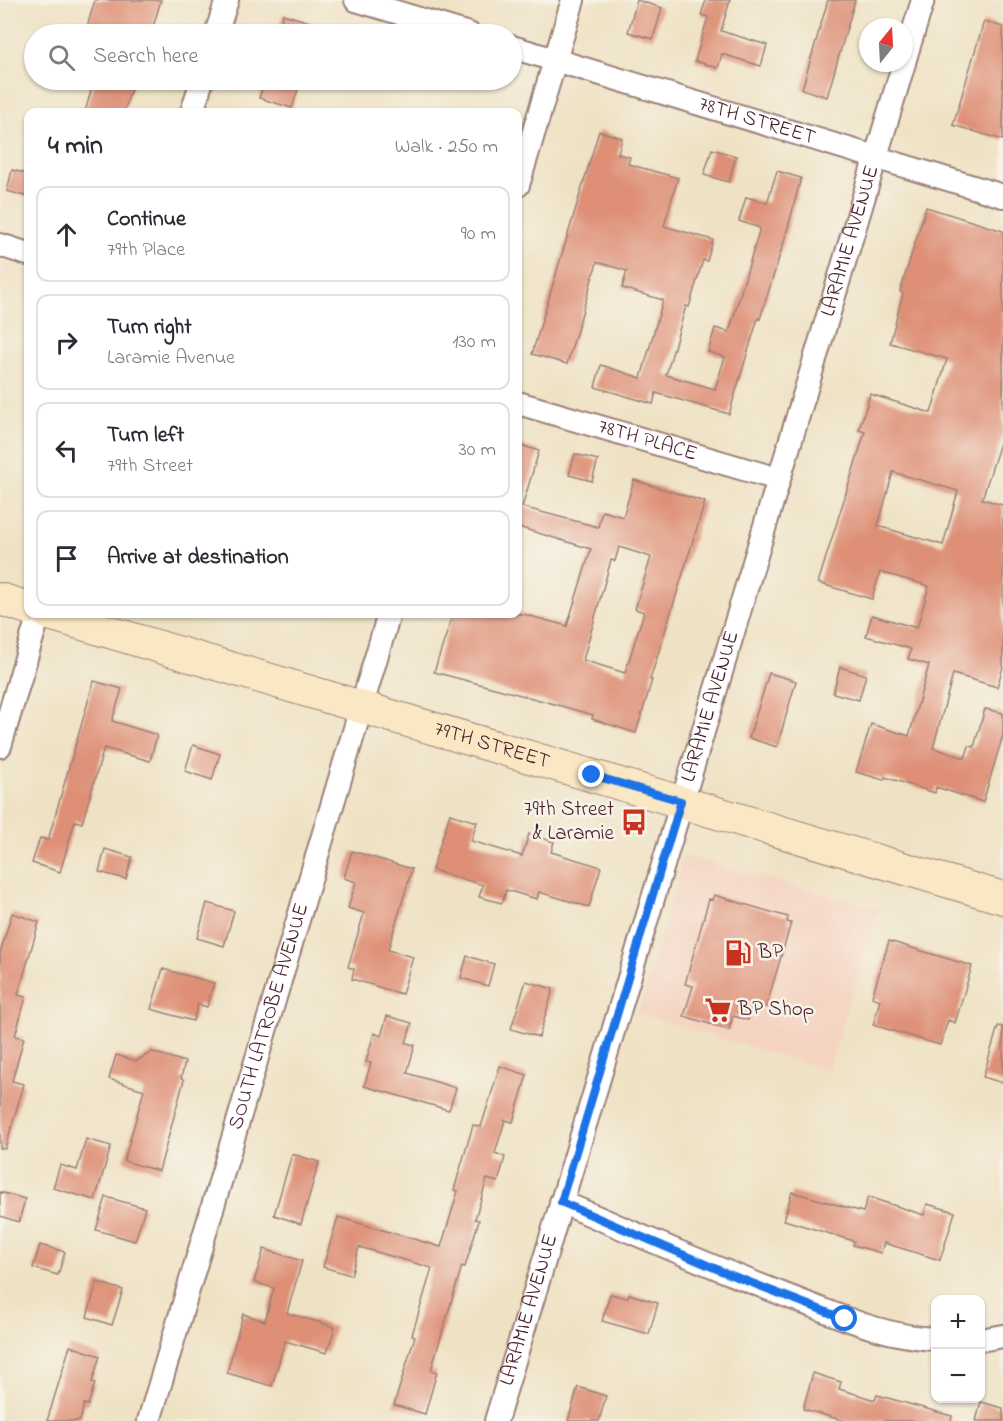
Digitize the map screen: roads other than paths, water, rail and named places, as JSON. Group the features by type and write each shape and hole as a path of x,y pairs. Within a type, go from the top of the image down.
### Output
{"main road":[{"path":"0,599 24,607"},
{"name":"79TH STREET","path":"63,618 1002,895"}],"street":[{"path":"219,24 227,0"},
{"path":"356,0 436,24"},
{"path":"522,171 573,0"},
{"name":"LARAMIE AVENUE","path":"913,33 923,0"},
{"name":"78TH STREET","path":"522,50 1003,196"},
{"name":"LARAMIE AVENUE","path":"496,1421 901,72"},
{"path":"193,108 199,90"},
{"path":"0,245 24,253"},
{"name":"78TH PLACE","path":"522,404 778,479"},
{"path":"0,746 38,618"},
{"name":"SOUTH LATROBE AVENUE","path":"148,1421 388,618"},
{"path":"561,1202 726,1273 861,1325 900,1336 931,1339"},
{"path":"985,1339 1003,1336"}],"place":[{"name":"79th Street & Laramie","path":"634,822"},
{"name":"BP","path":"738,953"},
{"name":"BP Shop","path":"718,1010"}]}
